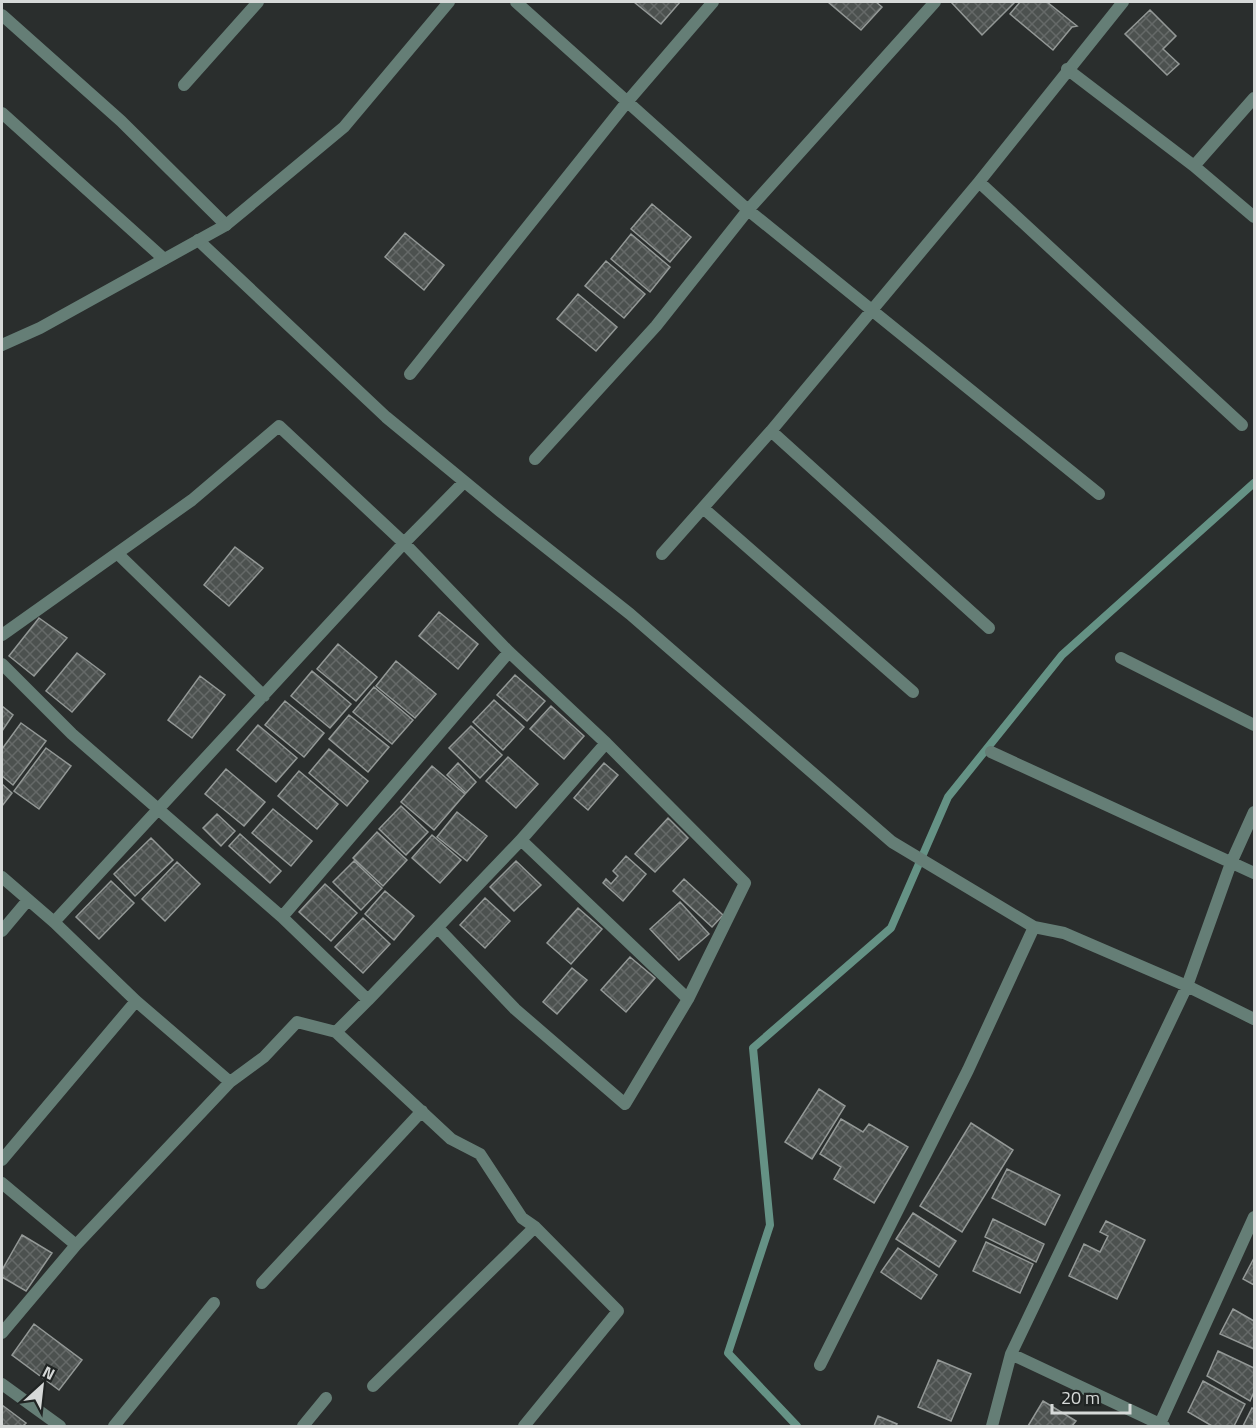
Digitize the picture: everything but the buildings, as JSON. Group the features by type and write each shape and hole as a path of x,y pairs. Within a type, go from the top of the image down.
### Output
{"street":[{"path":"184,85 258,2"},
{"path":"2,345 40,328 226,225 344,128 449,2"},
{"path":"516,2 748,210 1099,494"},
{"path":"410,374 627,102 712,2"},
{"path":"535,459 656,326 748,210 934,2"},
{"path":"662,554 771,432 979,182 1067,69 1123,2"},
{"path":"2,15 121,121 226,225"},
{"path":"1067,69 1194,166 1254,217"},
{"path":"1194,166 1254,98"},
{"path":"2,113 164,259"},
{"path":"979,182 1242,425"},
{"path":"198,240 386,417 630,614 892,842 1034,927 1064,933 1186,986 1254,1019"},
{"path":"2,635 192,500 279,426 404,543 509,652 606,743 746,883 688,999 624,1104 515,1009 438,928"},
{"path":"771,432 989,628"},
{"path":"54,922 404,543 464,482"},
{"path":"703,508 913,692"},
{"path":"118,554 264,696"},
{"path":"282,917 509,652"},
{"path":"1121,658 1254,725"},
{"path":"2,664 72,734 282,917 368,1000"},
{"path":"336,1032 521,840 606,743"},
{"path":"991,752 1254,873"},
{"path":"992,1426 1011,1354 1186,986 1231,863 1254,812"},
{"path":"521,840 688,999"},
{"path":"2,877 54,922 136,1001 231,1082"},
{"path":"2,931 28,900"},
{"path":"820,1365 968,1070 1034,927"},
{"path":"2,1160 136,1001"},
{"path":"2,1333 75,1245 231,1082 264,1057 297,1022 336,1032 451,1139 480,1154 522,1218 535,1227 618,1311 524,1426"},
{"path":"262,1283 422,1111"},
{"path":"2,1184 75,1245"},
{"path":"1011,1354 1161,1426 1254,1217"},
{"path":"373,1386 535,1227"},
{"path":"114,1426 214,1303"},
{"path":"2,1384 60,1426"},
{"path":"303,1426 326,1398"}],"waterway":[{"path":"797,1426 728,1353 770,1225 753,1048 891,928 948,797 1062,655 1254,483"}]}
